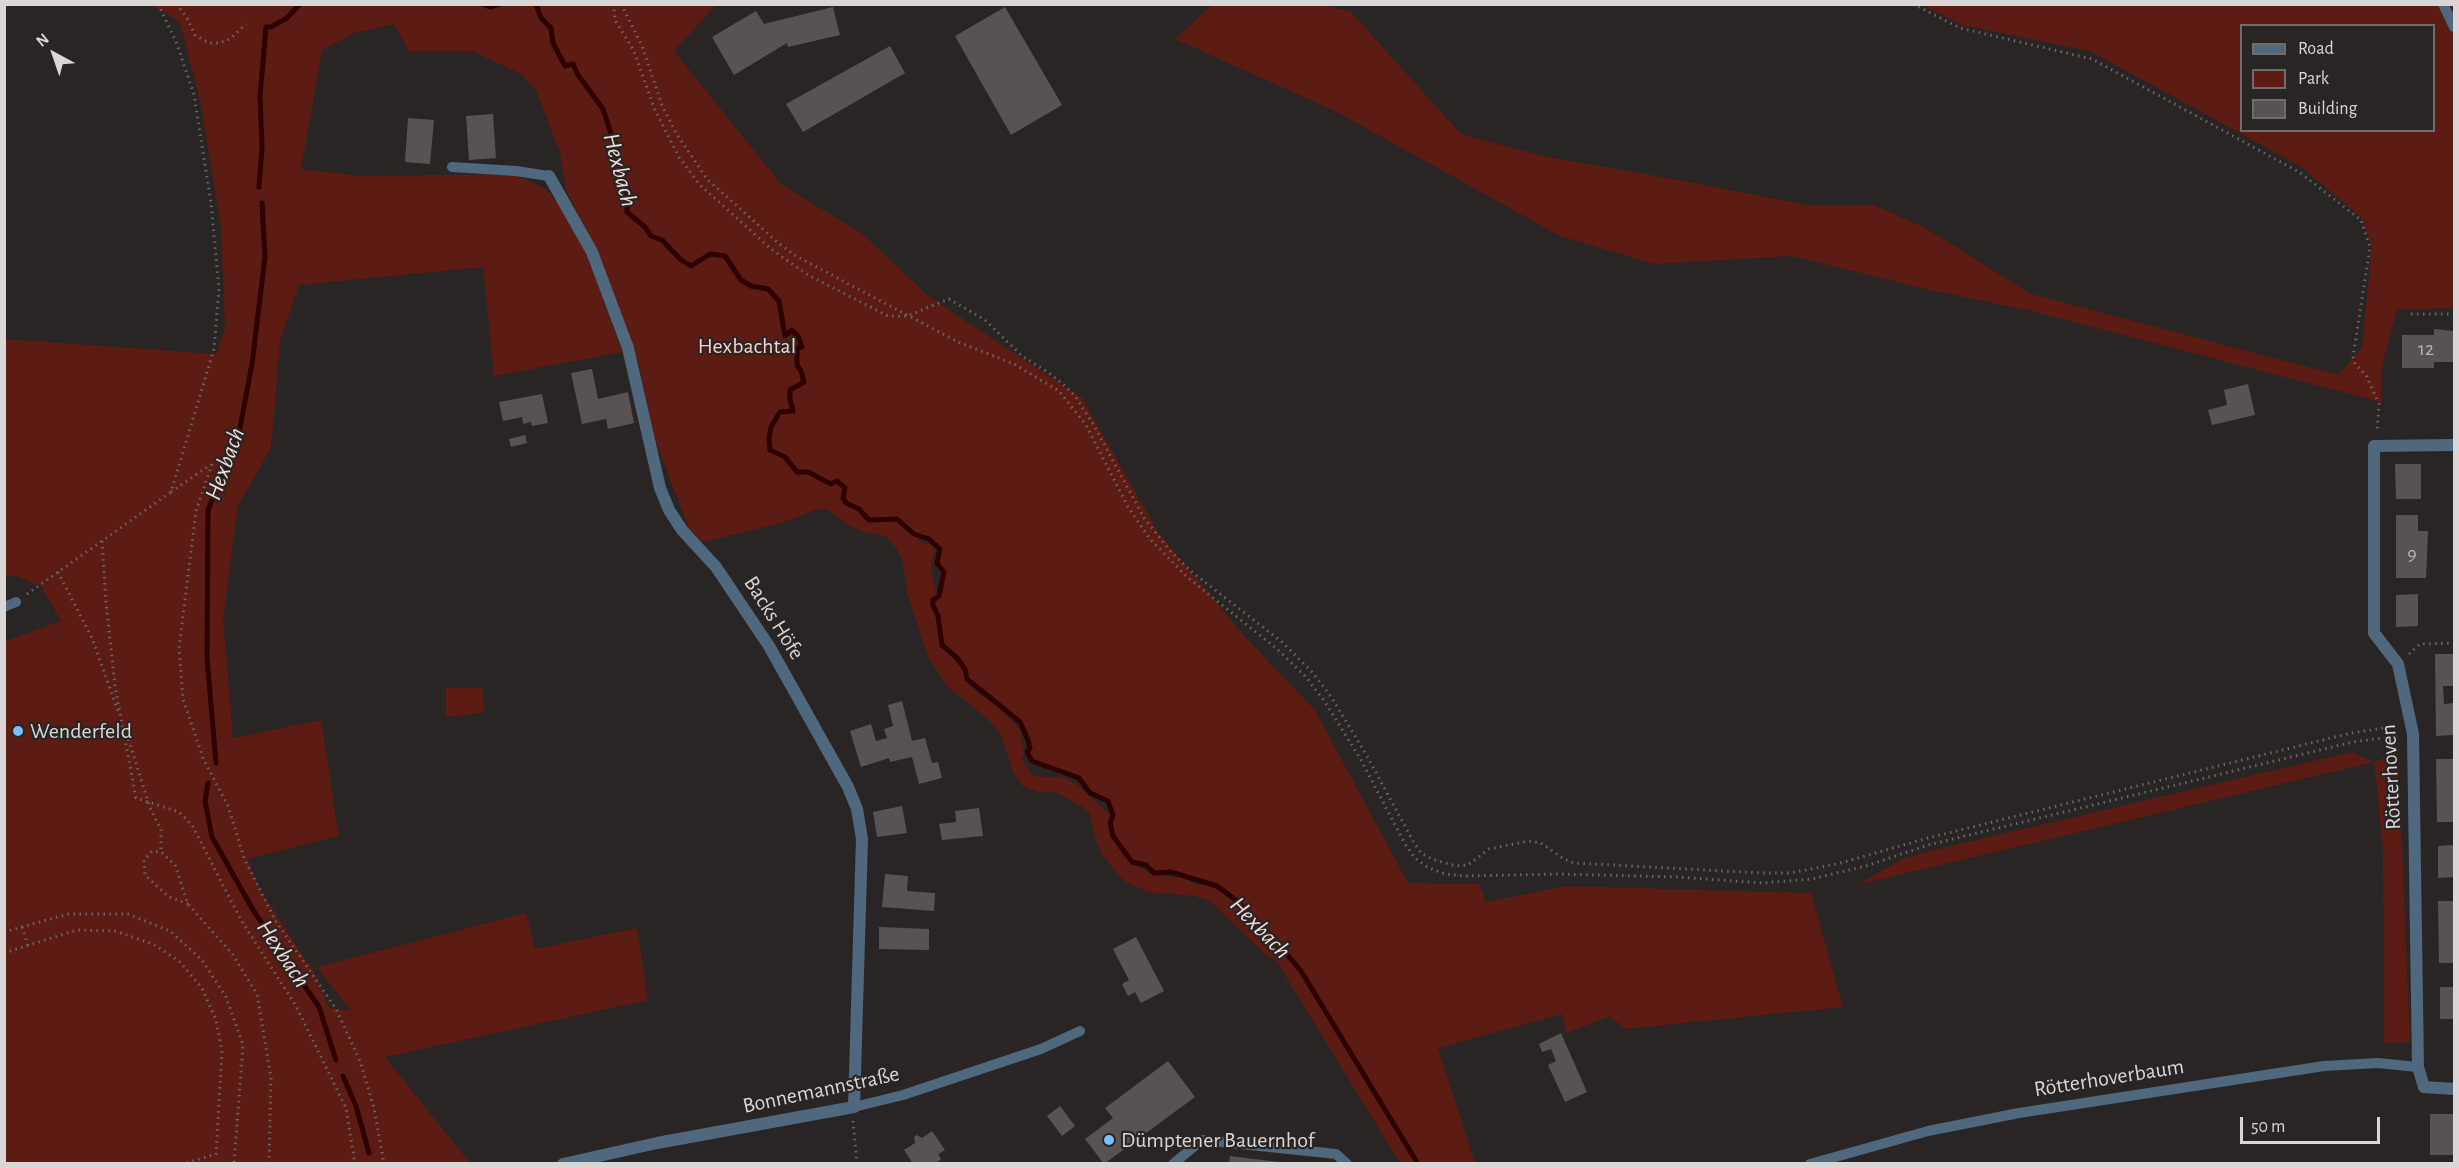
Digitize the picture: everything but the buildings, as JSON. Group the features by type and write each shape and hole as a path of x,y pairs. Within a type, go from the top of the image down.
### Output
{"street":[{"name":"Backs Höfe","path":"549,176 592,252 628,348 660,488 669,510 682,530 716,567 769,646 848,788 857,809 862,839 854,1107"},
{"path":"2376,446 2454,445"},
{"name":"Rötterhoven","path":"2376,446 2374,446 2374,633 2398,664 2412,729 2418,1067 2424,1087 2454,1089"},
{"name":"Bonnemannstraße","path":"563,1164 657,1143 854,1107"}],"lane":[{"path":"2443,4 2454,27"},
{"path":"452,167 516,171 549,176"},
{"path":"4,607 16,602"},
{"name":"Bonnemannstraße","path":"854,1107 903,1095 1020,1057 1080,1031"},
{"name":"Rötterhoverbaum","path":"1810,1164 1928,1131 2019,1113 2324,1066 2378,1063 2418,1067"},
{"path":"1173,1164 1202,1140 1336,1155 1347,1164"}],"path":[{"path":"16,602 171,492 214,349 219,289 211,203 194,95 177,44 158,4"},
{"path":"176,4 186,16 195,35 208,43 219,43 230,39 246,24"},
{"path":"616,4 615,20 633,49 655,110 679,157 700,185 790,264 888,316 907,316 949,299 985,320 1022,356 1049,372 1075,396 1092,422 1135,502 1156,534 1192,572 1282,642 1312,672 1332,698 1418,849 1426,856 1456,866 1468,865 1489,849 1529,841 1541,843 1574,863 1790,873 1837,864 1928,838 2351,734 2412,729"},
{"path":"621,4 642,46 662,105 675,133 707,179 777,242 796,256 958,342 1014,364 1050,384 1069,401 1086,425 1128,507 1150,539 1187,577 1277,648 1306,677 1325,702 1361,760 1411,854 1420,863 1438,872 1464,876 1557,874 1678,877 1762,883 1812,879 1866,866 1928,845 2412,729"},
{"path":"1913,4 1960,28 2092,59 2299,172 2361,220 2370,247 2353,357 2355,364 2366,375 2379,404 2376,446"},
{"path":"2411,314 2454,314"},
{"path":"355,1164 346,1108 296,1006 241,920 192,825 179,812 136,798 121,718 106,603 102,541 212,464 196,511 178,648 183,699 203,758 228,806 244,858 275,920 336,1009 360,1061 374,1108 384,1164"},
{"path":"58,573 92,638 148,801 161,830 161,852"},
{"path":"2398,664 2420,644 2454,643"},
{"path":"189,904 169,897 145,875 144,860 152,851 161,852 176,865 189,904 233,955 257,994 271,1078 269,1164"},
{"path":"4,932 68,914 128,914 170,931 202,960 226,997 243,1045 234,1164"},
{"path":"22,927 28,946"},
{"path":"4,953 77,930 115,931 153,944 179,961 202,988 216,1020 222,1051 216,1154 183,1164"},
{"path":"854,1107 857,1164"}],"green space":[{"path":"1319,4 1351,12 1461,134 1542,156 1812,206 1873,205 1924,227 2031,294 2338,375 2362,348 2372,246 2362,218 2300,166 2090,51 1962,25 1923,5 2454,5 2454,308 2397,310 2382,365 2381,402 2032,311 1930,290 1792,256 1654,264 1560,236 1335,111 1175,39 1212,5"},
{"name":"Hexbachtal","path":"152,5 716,5 674,51 781,184 864,235 928,296 1082,398 1158,532 1245,637 1315,710 1408,883 1479,884 1486,902 1566,886 1811,893 1843,1007 1625,1029 1610,1016 1567,1033 1562,1014 1438,1048 1475,1163 1400,1163 1277,962 1264,953 1210,901 1194,896 1148,892 1124,881 1103,856 1096,841 1090,814 1083,807 1055,792 1038,792 1023,786 1013,772 1001,735 988,719 948,687 928,657 907,592 903,563 897,549 886,536 864,532 847,524 827,509 815,510 781,523 703,542 689,528 653,435 639,364 597,253 566,190 560,153 536,90 521,74 472,51 409,51 394,24 354,33 322,50 301,169 361,176 514,174 546,189 564,212 587,254 622,352 494,376 483,267 299,285 280,341 271,448 238,505 223,620 233,738 321,720 339,836 247,859 260,890 314,972 329,1008 351,1011 317,967 526,913 535,949 637,928 648,1000 385,1057 470,1163 5,1163 5,641 61,621 41,586 13,575 5,577 4,339 216,354 225,328 221,228 201,104 180,22","holes":["916,534 929,539 938,549 938,562 945,572 938,599 931,568 935,550 929,544 919,541","969,681 975,688 990,694 1020,721 1034,763 1072,772 1087,792 1107,799 1110,815 1079,786 1065,778 1033,776 1021,758 1024,752 1020,730 991,699 979,695 969,685","1130,862 1145,864 1156,873 1197,878 1218,886 1248,915 1213,886 1193,884 1185,878 1155,876"]},
{"path":"446,688 482,688 484,713 446,717"},
{"path":"2352,752 2374,762 1856,885 1903,859 1930,851"},
{"path":"2398,752 2410,1042 2384,1043 2383,846 2374,762"}],"waterway":[{"name":"Hexbach","path":"259,187 262,147 260,96 266,27 271,27 287,18 300,4"},
{"name":"Hexbach","path":"482,4 490,7 500,4"},
{"name":"Hexbach","path":"536,4 541,18 551,28 553,43 565,66 573,64 578,75 603,109 617,151 627,196 627,212 645,227 651,236 662,240 680,259 691,266 710,254 725,256 741,280 751,286 768,289 779,301 785,336 792,330 799,338 802,347 797,348 797,365 804,382 790,390 793,411 780,412 771,427 770,450 785,457 797,472 808,472 831,484 837,481 845,488 843,498 846,503 859,509 869,520 897,519 914,534 929,539 940,549 937,563 944,572 939,596 933,600 933,605 938,616 942,645 957,658 965,669 967,679 1020,722 1028,740 1030,748 1027,752 1032,761 1079,778 1090,793 1108,801 1113,815 1110,823 1113,836 1132,862 1146,865 1154,873 1171,872 1217,886 1236,900 1279,945 1301,971 1418,1164"},
{"name":"Hexbach","path":"216,763 207,658 208,510 238,438 252,364 265,257 262,203"},
{"name":"Hexbach","path":"208,783 205,801 212,837 253,910 319,1007 336,1060"},
{"name":"Hexbach","path":"343,1076 356,1106 369,1153"}],"place":[{"name":"Wenderfeld","path":"18,731"},
{"name":"Dümptener Bauernhof","path":"1109,1140"}]}
